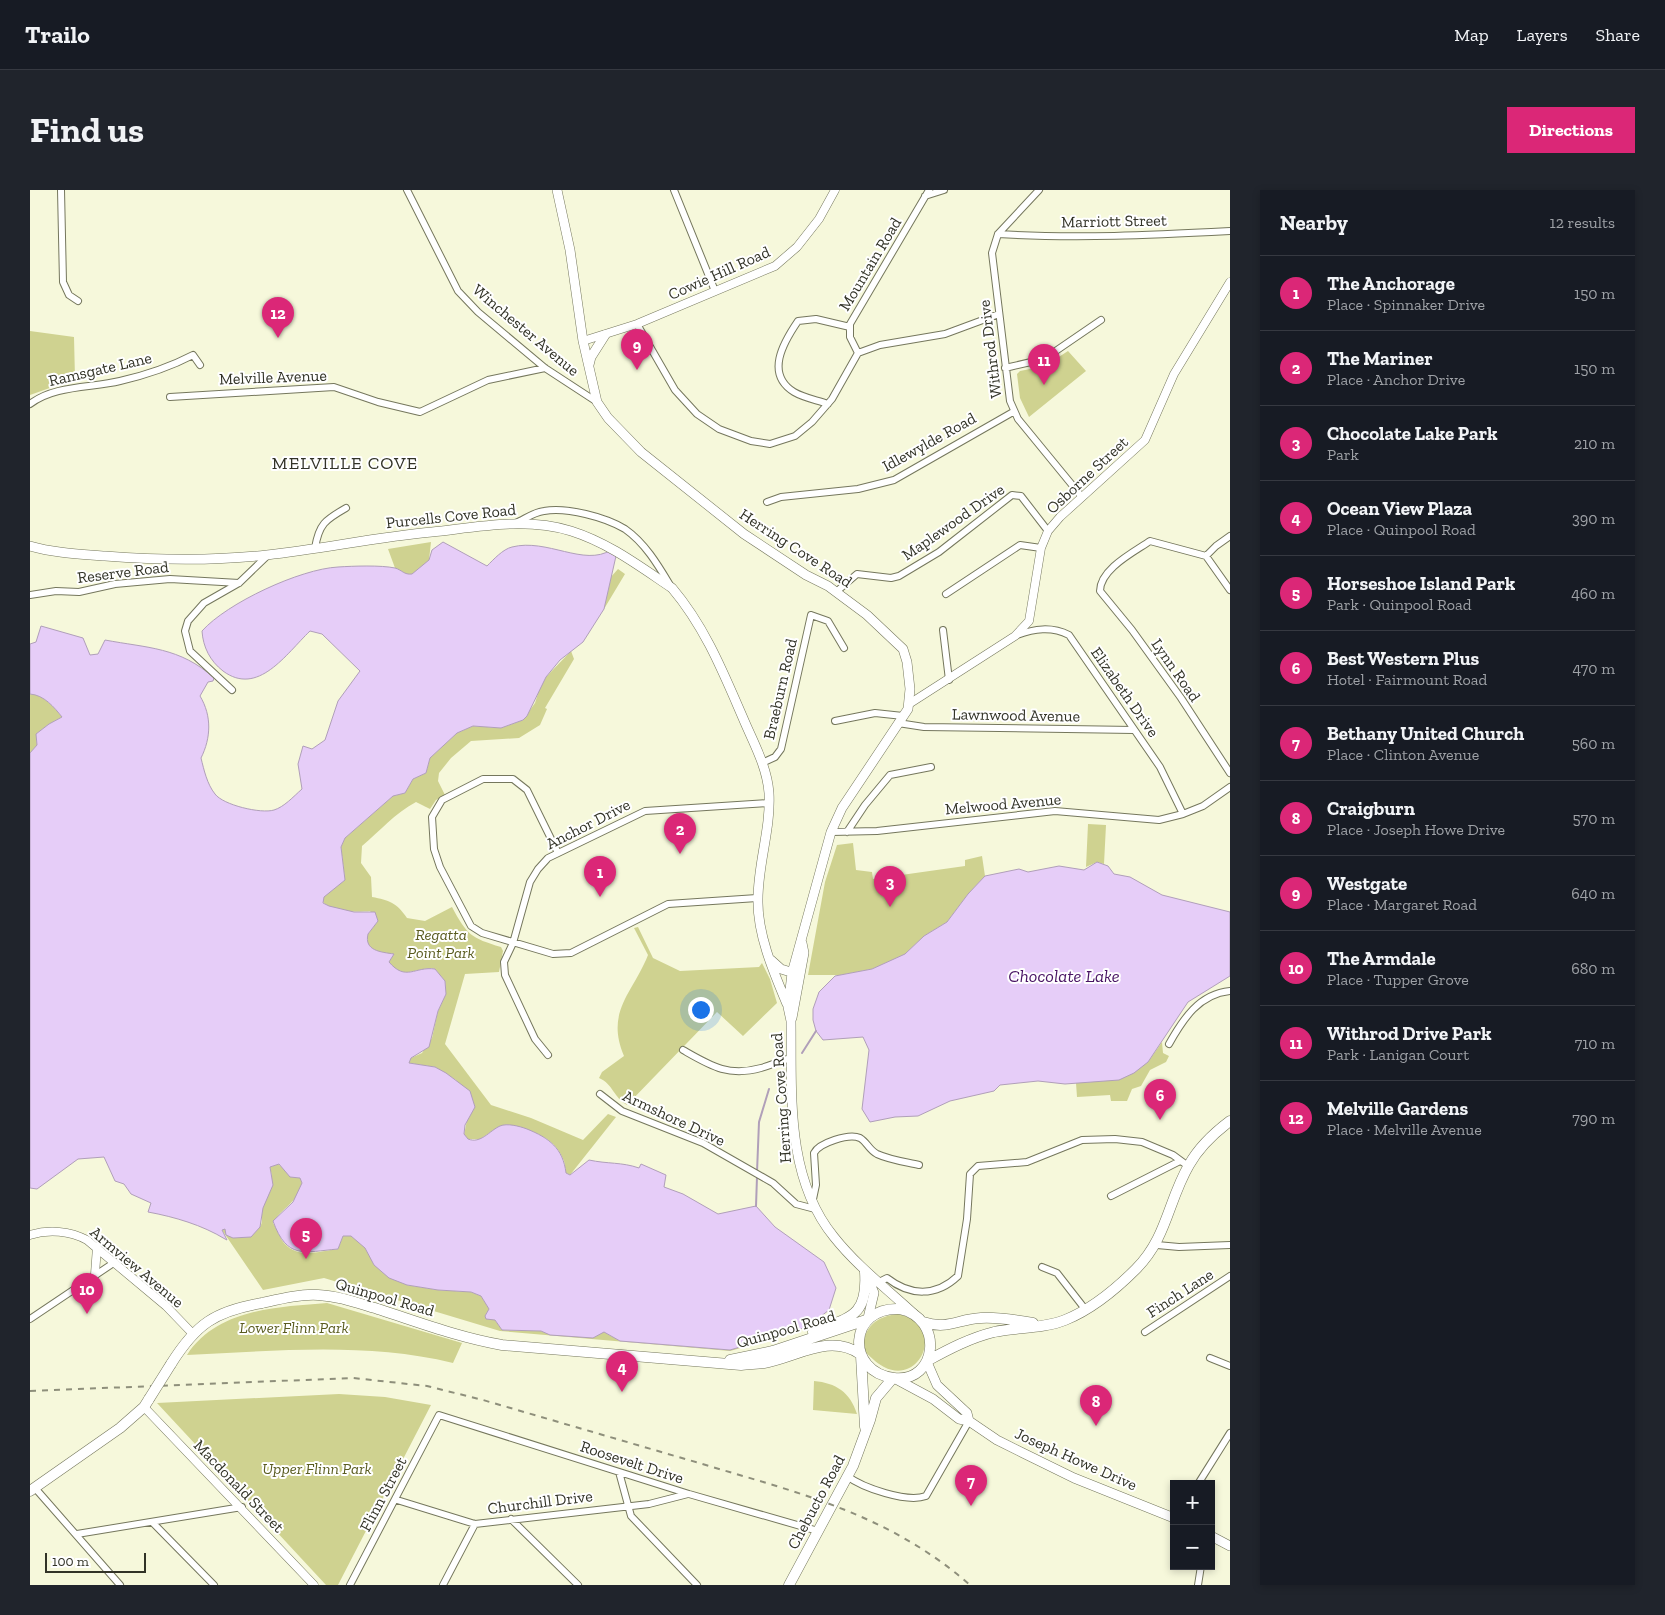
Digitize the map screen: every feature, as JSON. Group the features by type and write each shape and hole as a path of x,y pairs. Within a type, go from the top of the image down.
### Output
{"main road":[{"name":"Herring Cove Road","path":"557,190 570,250 582,341 597,402 614,426 627,440 744,534 836,592 873,620 903,649 907,662 909,704 842,808 831,832 802,942 804,953 796,973 788,1007 791,1021"},
{"path":"589,368 591,357 605,335"},
{"name":"Purcells Cove Road","path":"30,546 62,552 126,558 206,559 268,555 418,533 515,524 553,527 604,543 672,588 709,642 762,762 768,787 769,803 758,898 760,925 788,1007"},
{"path":"771,960 781,969 796,973"},
{"name":"Herring Cove Road","path":"796,973 791,1021 797,1150 814,1206 833,1236 865,1272 913,1313"},
{"path":"927,1362 930,1339 923,1322 913,1313 895,1308 885,1310 867,1319 859,1336 860,1355 875,1370 893,1378 914,1374 927,1362 973,1339 994,1332 1046,1325 1064,1320 1085,1309 1136,1270 1157,1245 1184,1163 1230,1121"},
{"name":"Herring Cove Road","path":"865,1272 874,1293 867,1319"},
{"path":"764,1353 855,1312 865,1296 865,1272"},
{"name":"Quinpool Road","path":"32,1490 120,1428 146,1403 192,1334 209,1320 227,1311 294,1296 316,1295 351,1301 468,1337 502,1345 740,1365 764,1363 833,1344 848,1347 860,1355"},
{"path":"923,1322 946,1326 971,1319 992,1318 1046,1325"},
{"name":"Quinpool Road","path":"714,1362 764,1353 867,1319"},
{"name":"Chebucto Road","path":"860,1355 865,1431"},
{"name":"Joseph Howe Drive","path":"927,1362 936,1386 967,1413 969,1421"},
{"name":"Chebucto Road","path":"789,1585 847,1476 870,1420 876,1398 893,1378"},
{"name":"Joseph Howe Drive","path":"893,1378 933,1399 959,1419 969,1421 997,1440 1074,1478 1170,1516"},
{"path":"1215,1538 1230,1546"}],"street":[{"path":"62,190 63,282 69,295 78,301"},
{"name":"Winchester Avenue","path":"407,190 458,291 478,312 545,368 597,402"},
{"path":"674,190 715,291"},
{"name":"Cowie Hill Road","path":"582,341 637,324 775,266 797,247 819,219 835,190"},
{"path":"927,193 944,190"},
{"path":"998,234 1039,190"},
{"name":"Mountain Road","path":"858,353 850,337 850,327 927,193"},
{"name":"Marriott Street","path":"998,234 1039,237 1133,236 1230,231"},
{"name":"Withrod Drive","path":"998,234 992,253 999,314 1004,337 1005,368 1013,412 1082,497"},
{"name":"Osborne Street","path":"909,704 1015,636 1029,621 1041,548 1048,531 1082,497 1145,440 1174,374 1230,282"},
{"path":"637,324 675,390 714,427 750,441 770,444 796,436 812,422 828,404 858,353 880,345 946,334 999,314"},
{"path":"828,404 796,393 783,384 778,371 780,352 798,321 816,319 850,327"},
{"path":"1005,368 1044,359 1101,320"},
{"name":"Ramsgate Lane","path":"30,404 59,392 120,381 169,367 193,355 200,365"},
{"name":"Melville Avenue","path":"170,397 334,387 378,402 420,412 488,380 545,368"},
{"name":"Idlewylde Road","path":"767,502 781,497 870,488 894,480 1013,412"},
{"name":"Maplewood Drive","path":"836,592 851,577 857,574 890,578 903,574 939,552 1012,495 1021,496 1048,531"},
{"path":"315,548 318,530 326,520 346,508"},
{"path":"515,524 544,510 601,517 625,529 634,537 653,557 672,588"},
{"path":"1230,536 1206,556 1230,590"},
{"name":"Lynn Road","path":"1206,556 1150,540 1106,574 1100,584 1100,591 1132,630 1181,698 1230,773"},
{"path":"946,594 1020,545 1041,548"},
{"path":"232,690 190,651 185,631 188,621 204,603 239,583 268,555"},
{"name":"Reserve Road","path":"30,594 56,591 80,592 115,584 170,578 239,583"},
{"name":"Braeburn Road","path":"762,762 775,757 780,749 811,615 828,621 844,648"},
{"name":"Elizabeth Drive","path":"1015,636 1032,630 1057,629 1068,635 1160,767 1183,814"},
{"path":"943,630 949,680"},
{"name":"Lawnwood Avenue","path":"834,721 875,713 924,727 1134,730"},
{"path":"847,832 865,805 890,775 931,767"},
{"path":"558,853 527,790 513,779 483,779 442,800 434,810 431,822 434,849 440,867 467,921 480,932 553,954 563,955 668,904 758,898"},
{"name":"Melwood Avenue","path":"831,832 877,831 1050,811 1091,812 1159,820 1183,814 1203,806 1229,787"},
{"name":"Anchor Drive","path":"548,1055 535,1039 504,973 504,962 513,942 531,879 544,862 558,853 645,811 769,803"},
{"path":"1170,1044 1180,1023 1192,1007 1230,990"},
{"path":"683,1050 722,1070 730,1071 748,1071 792,1058"},
{"name":"Armshore Drive","path":"600,1094 622,1111 703,1143 773,1183 796,1204 814,1206"},
{"path":"814,1206 816,1185 814,1153 820,1146 852,1136 864,1141 871,1151 919,1165"},
{"path":"879,1282 887,1278 900,1288 922,1292 942,1288 958,1276 967,1219 970,1174 978,1166 1028,1162 1082,1140 1115,1139 1142,1142 1173,1155 1184,1163 1111,1196"},
{"name":"Armview Avenue","path":"30,1235 46,1232 65,1232 77,1235 98,1247 166,1306 192,1334"},
{"path":"1157,1245 1179,1247 1230,1245"},
{"path":"94,1274 98,1247"},
{"path":"30,1319 94,1274 115,1262"},
{"path":"1042,1267 1057,1273 1085,1309"},
{"name":"Finch Lane","path":"1145,1332 1230,1276"},
{"path":"1210,1358 1230,1366"},
{"name":"Macdonald Street","path":"146,1403 314,1585"},
{"name":"Roosevelt Drive","path":"439,1415 689,1494 818,1531"},
{"name":"Flinn Street","path":"350,1585 397,1500 439,1415"},
{"path":"847,1476 868,1488 917,1498 929,1493 969,1421"},
{"path":"1201,1480 1230,1433"},
{"path":"619,1472 626,1506 631,1516 697,1585"},
{"path":"32,1490 77,1534 120,1585"},
{"name":"Churchill Drive","path":"397,1500 474,1524 649,1504 689,1494"},
{"path":"77,1534 242,1507"},
{"path":"510,1519 578,1585"},
{"path":"153,1522 214,1585"},
{"path":"443,1585 474,1524"},
{"path":"1198,1585 1200,1570"}],"green space":[{"path":"30,331 74,337 75,379 30,395"},
{"path":"1068,351 1086,371 1029,417 1020,398 1017,374 1020,371 1045,366"},
{"path":"431,542 429,560 415,573 408,575 395,568 388,549"},
{"path":"618,569 625,574 604,609 610,578"},
{"name":"Regatta Point Park","path":"571,651 574,659 545,708 547,709 540,725 519,738 471,741 451,758 439,773 438,781 445,795 436,800 430,809 416,802 394,817 362,846 361,863 371,877 372,897 392,903 407,918 425,921 452,907 466,930 476,938 501,947 503,951 499,972 465,974 445,1044 491,1105 531,1118 583,1140 608,1114 616,1117 570,1175 566,1173 564,1161 559,1151 546,1138 538,1134 500,1126 480,1139 468,1139 464,1135 467,1120 456,1080 435,1067 409,1063 411,1058 422,1053 432,1038 438,1011 446,994 445,981 435,969 411,972 401,971 389,962 393,955 371,948 367,940 368,934 378,921 370,911 337,909 322,900 326,894 345,880 341,847 345,838 393,796 405,793 413,779 426,773 430,758 457,733 473,726 501,728 523,720 535,703 540,687 546,677"},
{"path":"30,694 44,699 62,717 36,734 37,745 30,753"},
{"path":"1088,824 1106,825 1104,864 1097,862 1086,867"},
{"path":"853,843 856,870 872,872 873,879 965,866 965,860 982,856 985,876 968,894 947,922 924,936 903,956 872,969 841,975 808,975 825,882 837,845"},
{"path":"638,927 653,958 680,971 759,967 762,963 770,979 777,1003 743,1036 717,1012 627,1105 599,1078 602,1072 624,1056 619,1040 619,1014 648,955 634,928"},
{"path":"1162,1042 1163,1053 1169,1056 1166,1062 1150,1070 1141,1086 1132,1089 1127,1101 1111,1101 1110,1095 1077,1097 1076,1083 1148,1062"},
{"path":"278,1164 295,1178 300,1178 302,1183 294,1200 280,1213 273,1223 283,1242 290,1249 310,1253 338,1249 343,1236 351,1236 366,1248 374,1265 407,1285 438,1290 471,1292 481,1296 489,1309 485,1316 495,1320 502,1330 541,1331 550,1334 604,1332 620,1341 729,1350 770,1338 773,1339 730,1351 500,1331 324,1278 263,1290 222,1230 225,1229 233,1238 237,1238 245,1237 259,1228 262,1223 262,1209 271,1184 270,1167"},
{"name":"Lower Flinn Park","path":"327,1303 462,1343 453,1363 420,1356 354,1350 288,1350 187,1355 214,1328 231,1319 269,1309"},
{"path":"898,1314 913,1320 922,1330 925,1341 923,1352 918,1361 909,1368 897,1371 884,1367 863,1350 865,1335 872,1324 883,1317"},
{"path":"814,1381 829,1384 841,1390 854,1406 857,1414 813,1410"},
{"name":"Upper Flinn Park","path":"339,1394 385,1397 431,1405 338,1585 326,1585 157,1403"}],"water":[{"path":"443,542 487,566 505,550 525,545 589,555 611,550 616,556 604,609 583,642 560,660 546,677 527,716 523,720 501,728 473,726 457,733 430,758 426,773 413,779 405,793 393,796 345,838 341,847 345,880 324,897 323,903 354,912 375,912 378,921 368,934 367,940 371,947 375,950 394,954 389,962 401,971 411,972 435,969 445,981 446,994 438,1011 429,1047 411,1058 409,1063 435,1067 470,1091 475,1107 465,1125 464,1134 468,1139 477,1140 503,1125 517,1126 535,1132 554,1145 562,1157 566,1173 570,1175 589,1160 639,1168 641,1164 666,1175 664,1187 683,1194 718,1214 756,1206 775,1227 824,1262 836,1288 829,1310 807,1327 730,1350 620,1341 604,1332 593,1338 550,1335 541,1331 502,1330 495,1320 486,1319 485,1316 489,1309 481,1296 471,1292 438,1290 407,1285 389,1278 374,1265 365,1248 351,1236 343,1236 338,1249 306,1252 291,1248 278,1234 273,1221 293,1202 302,1183 300,1178 290,1177 279,1164 270,1167 273,1185 263,1208 260,1227 251,1237 233,1238 226,1235 225,1229 222,1230 227,1240 188,1222 148,1212 151,1203 131,1194 124,1184 115,1181 104,1157 78,1159 37,1189 30,1188 30,753 37,745 36,734 62,717 44,699 30,694 30,644 36,642 41,626 83,638 90,655 98,654 105,640 149,647 176,654 189,660 214,678 213,681 208,682 200,696 207,711 209,727 207,743 201,758 210,786 219,798 234,805 260,811 274,810 285,804 302,789 298,764 303,746 312,749 325,740 338,701 360,671 322,634 310,631 281,661 260,676 248,679 236,678 218,667 211,658 204,643 202,631 228,609 265,589 322,569 382,566 412,574 429,560 432,550"},
{"name":"Chocolate Lake","path":"1097,862 1108,866 1114,874 1130,877 1162,895 1230,912 1230,976 1188,1002 1148,1062 1134,1073 1119,1080 1065,1084 1038,1081 1000,1085 994,1091 950,1101 918,1116 895,1117 870,1122 862,1109 869,1050 863,1037 823,1040 816,1031 813,1020 813,1009 819,992 835,976 872,969 905,954 924,936 947,922 968,894 985,876 1019,869 1028,872 1059,866 1084,870"}],"waterway":[{"path":"802,1053 816,1031"},
{"path":"757,1172 759,1122 769,1089"},
{"path":"756,1206 757,1177"}],"railway":[{"path":"30,1391 353,1378 427,1386 483,1400 807,1496 875,1523 908,1540 970,1585"}],"place":[{"name":"Melville Gardens","path":"278,338"},
{"name":"Westgate","path":"637,370"},
{"name":"Withrod Drive Park","path":"1044,385"},
{"name":"The Mariner","path":"680,854"},
{"name":"The Anchorage","path":"600,897"},
{"name":"Chocolate Lake Park","path":"890,907"},
{"name":"Best Western Plus","path":"1160,1120"},
{"name":"Horseshoe Island Park","path":"306,1259"},
{"name":"The Armdale","path":"87,1314"},
{"name":"Ocean View Plaza","path":"622,1392"},
{"name":"Craigburn","path":"1096,1426"},
{"name":"Bethany United Church","path":"971,1506"}],"district":[{"name":"MELVILLE COVE","path":"345,463"}]}
